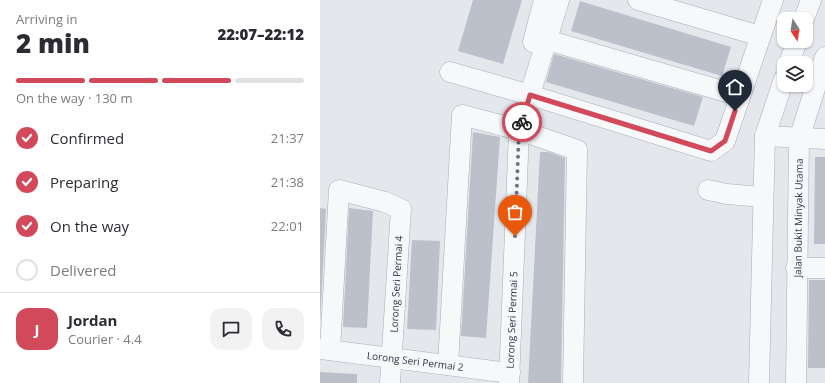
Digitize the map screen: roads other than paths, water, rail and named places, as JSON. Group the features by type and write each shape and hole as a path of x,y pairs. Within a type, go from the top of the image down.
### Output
{"street":[{"path":"544,0 540,41 740,96"},
{"name":"Lorong Seri Permai 5","path":"510,378 519,130 530,95 540,41 560,0"},
{"path":"638,0 760,36"},
{"path":"450,72 718,146 740,96 773,0"},
{"path":"807,12 811,0"},
{"name":"Jalan Bukit Minyak Utama","path":"796,383 796,268 799,139 825,57"},
{"path":"759,383 765,136 780,92"},
{"path":"448,365 462,115 519,130 577,150 573,383"},
{"path":"765,136 799,139 825,139"},
{"name":"Lorong Seri Permai 4","path":"325,350 339,190 385,202 400,209 390,383"},
{"path":"708,190 727,194 763,197"},
{"path":"796,268 825,268"},
{"name":"Lorong Seri Permai 2","path":"325,350 448,365 510,378"}]}
